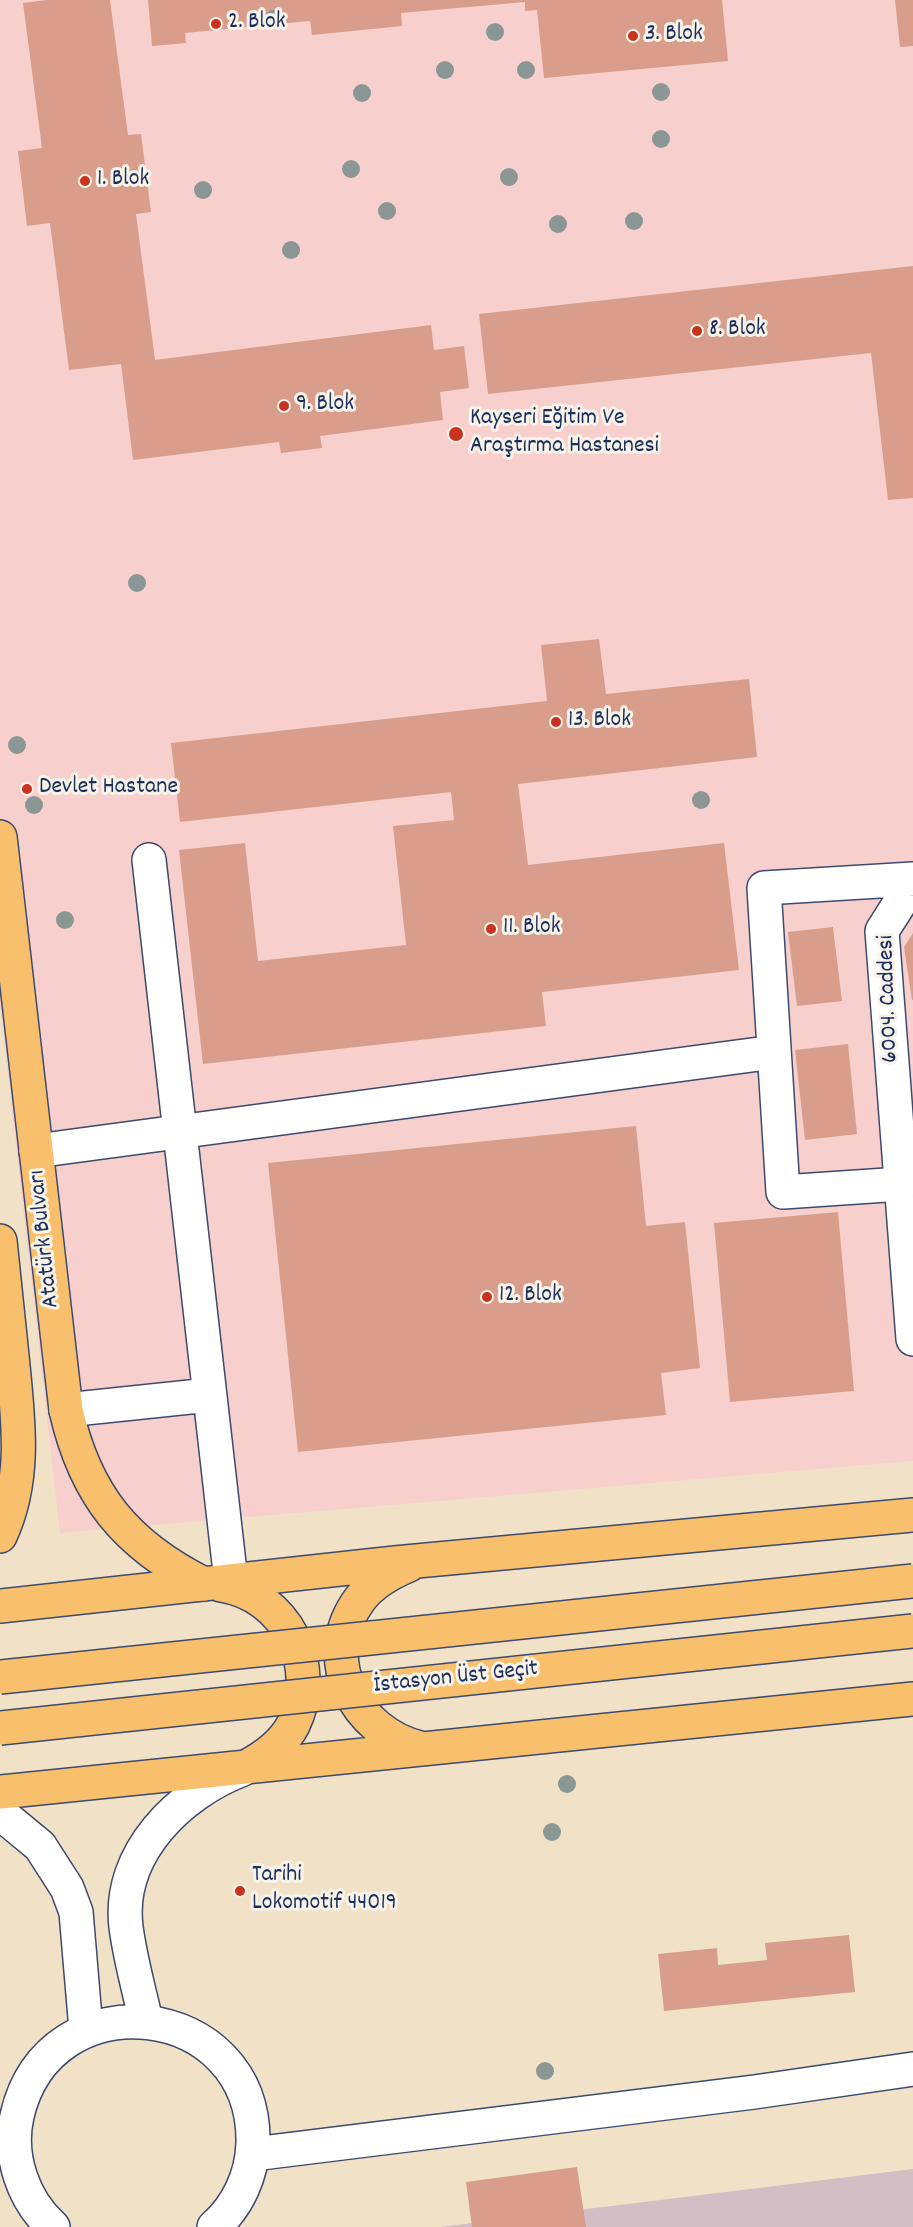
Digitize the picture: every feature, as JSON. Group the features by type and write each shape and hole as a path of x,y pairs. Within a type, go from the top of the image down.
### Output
{"main road":[{"name":"Atatürk Bulvarı","path":"0,837 66,1410 73,1442 85,1472 102,1501 123,1527 147,1550 174,1569 218,1582"},
{"name":"Atatürk Bulvarı","path":"0,1241 18,1417 19,1454 15,1491 0,1536"},
{"path":"0,1606 416,1562 913,1515"},
{"path":"416,1562 392,1572 360,1599 350,1618 344,1638 342,1658 349,1690 366,1718 381,1732 400,1743 426,1749"},
{"name":"İstasyon Üst Geçit","path":"0,1677 913,1581"},
{"path":"218,1582 243,1590 276,1612 298,1646 303,1665 304,1686 292,1726 264,1757 246,1767"},
{"name":"İstasyon Üst Geçit","path":"0,1728 913,1631"},
{"path":"0,1792 913,1699"}],"street":[{"path":"148,860 209,1395 218,1582"},
{"path":"901,1185 783,1191 764,888 913,880"},
{"name":"6004. Caddesi","path":"913,880 882,931 913,1327"},
{"path":"36,1150 774,1052"},
{"path":"66,1410 209,1395"},
{"path":"146,2021 126,1925 128,1897 135,1869 147,1843 164,1820 185,1800 225,1776 246,1767"},
{"path":"0,1813 23,1829 39,1846 67,1888 76,1912 86,2030"},
{"path":"53,2227 30,2198 7,2152 18,2110 31,2079 46,2059 64,2043 86,2030 105,2024 146,2021 191,2035 210,2048 227,2065 240,2085 249,2107 253,2130 253,2154 247,2177 237,2201 214,2227"},
{"path":"253,2154 754,2092 913,2069"}],"shaded area":[{"name":"Kayseri Eğitim Ve Araştırma Hastanesi","path":"0,0 913,0 913,1461 60,1533 0,1005"},
{"path":"913,2169 913,2227 440,2227"}],"building":[{"path":"47,0 110,0 128,135 141,134 151,212 136,214 155,360 431,325 434,350 464,346 469,388 440,392 443,420 320,436 322,448 281,453 279,442 133,460 121,364 69,370 50,223 27,226 18,151 42,148 23,3"},
{"path":"148,0 722,0 728,61 544,78 537,10 525,11 525,2 401,13 402,26 312,35 310,21 185,33 186,43 152,46"},
{"path":"895,0 913,0 913,46 900,47"},
{"name":"8. Blok","path":"913,266 913,498 888,500 871,353 488,394 479,314"},
{"path":"599,639 606,694 749,679 757,757 518,784 528,865 724,843 739,970 542,992 546,1026 203,1064 179,850 245,843 258,961 406,945 393,826 454,820 451,792 180,822 171,743 547,701 541,645"},
{"path":"833,927 842,1001 797,1006 788,932"},
{"path":"913,933 913,1000 912,1000 904,947"},
{"path":"848,1044 857,1134 805,1140 795,1050"},
{"name":"12. Blok","path":"636,1126 646,1226 685,1222 700,1368 661,1373 666,1415 298,1452 268,1163"},
{"path":"838,1212 854,1391 730,1402 714,1223"},
{"path":"849,1935 855,1992 664,2011 658,1954 717,1948 718,1965 767,1960 765,1943"},
{"path":"577,2167 586,2227 472,2227 466,2182"}],"place":[{"name":"2. Blok","path":"216,24"},
{"name":"3. Blok","path":"633,36"},
{"name":"1. Blok","path":"85,181"},
{"name":"8. Blok","path":"697,331"},
{"name":"9. Blok","path":"284,406"},
{"name":"Kayseri Eğitim Ve Araştırma Hastanesi","path":"456,434"},
{"name":"13. Blok","path":"556,722"},
{"name":"Devlet Hastane","path":"27,789"},
{"name":"11. Blok","path":"491,929"},
{"name":"12. Blok","path":"487,1297"},
{"name":"Tarihi Lokomotif 44019","path":"240,1891"}]}
